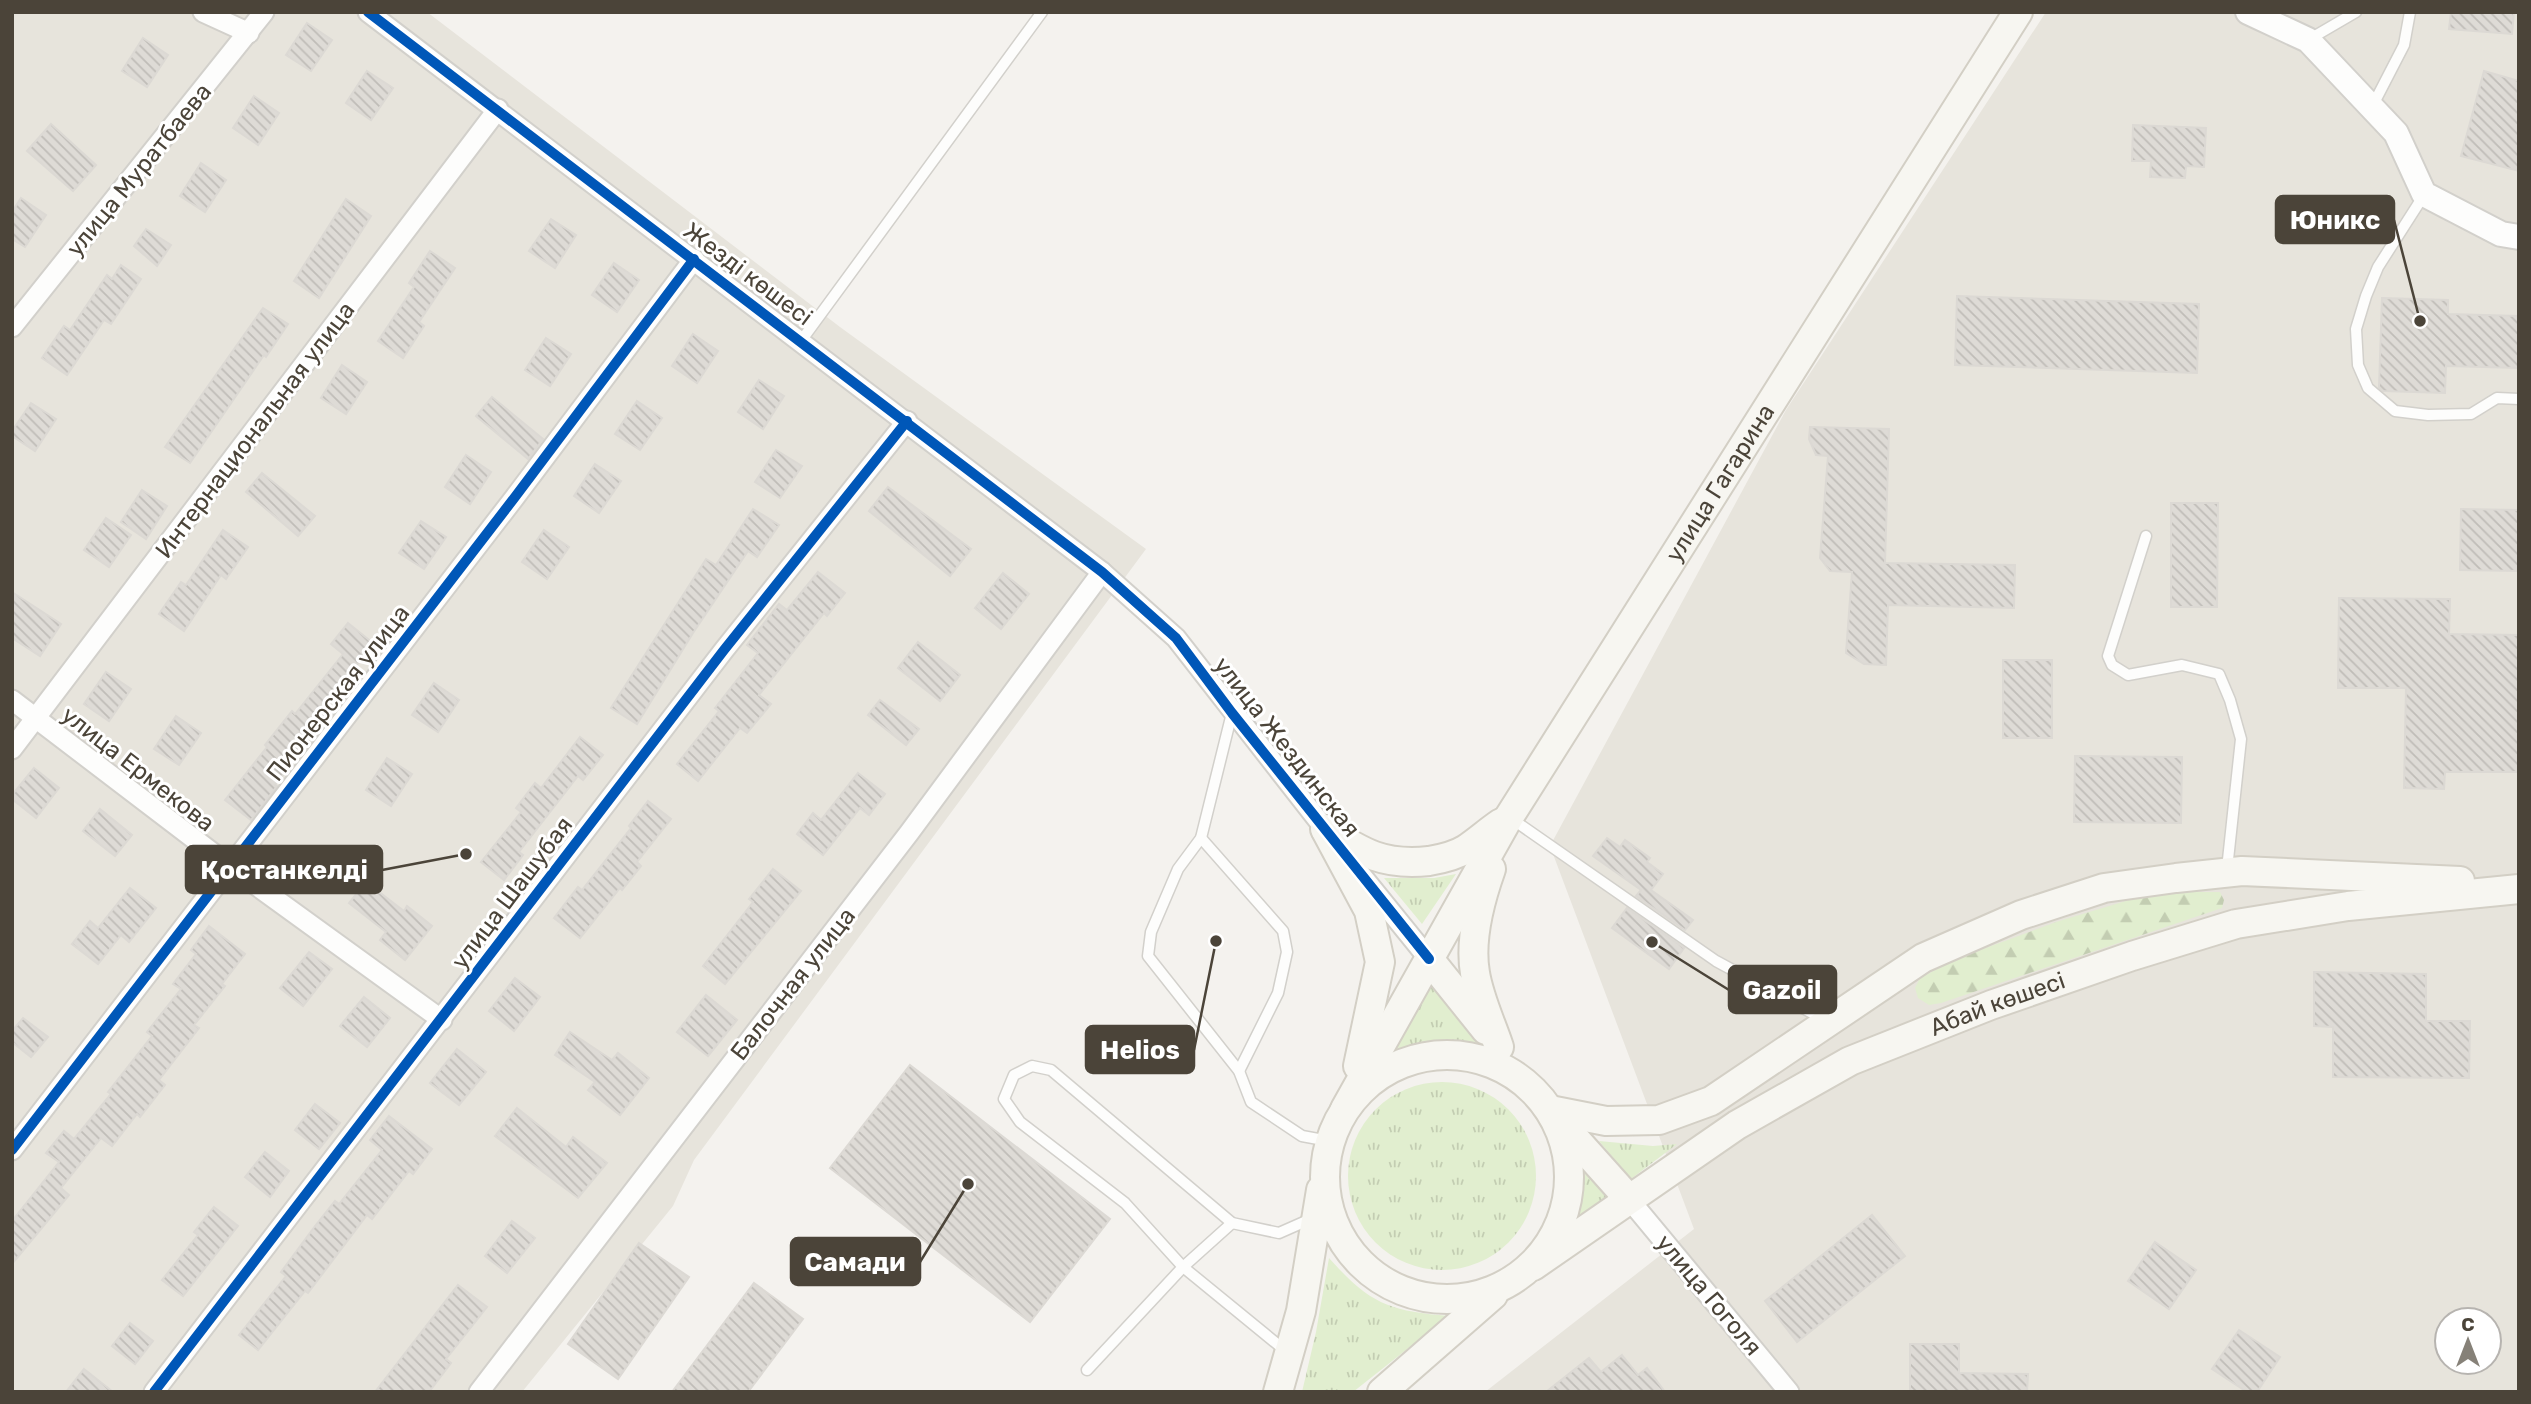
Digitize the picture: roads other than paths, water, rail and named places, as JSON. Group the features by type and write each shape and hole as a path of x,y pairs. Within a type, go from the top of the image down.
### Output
{"main road":[{"name":"улица Гагарина","path":"1345,1109 1509,817 2018,12"},
{"path":"1325,830 1366,854 1386,861 1408,864 1439,860 1464,850 1509,817"},
{"path":"1499,1047 1475,973 1474,941 1485,887 1509,817"},
{"path":"1278,1392 1301,1311 1329,1141 1345,1109 1360,1058 1380,962 1368,911 1325,830"},
{"name":"Абай көшесі","path":"1542,1101 1606,1121 1659,1120 1711,1101 1923,958 2021,915 2105,888 2242,871 2381,876 2519,887"},
{"name":"Абай көшесі","path":"1532,1266 1737,1125 1850,1060 1991,1004 2236,924 2348,906 2519,887"},
{"path":"1429,959 1542,1101 1628,1198"},
{"path":"1345,1109 1369,1082 1400,1064 1436,1055 1472,1057 1506,1070 1542,1101 1564,1141 1570,1174 1566,1208 1553,1239 1532,1266 1501,1288 1382,1392"},
{"path":"1324,1170 1327,1206 1341,1240 1364,1268 1394,1289 1429,1299 1466,1299 1501,1288"}],"street":[{"path":"203,12 249,33"},
{"name":"улица Муратбаева","path":"12,327 264,12"},
{"name":"Жезді көшесі","path":"368,12 1102,572"},
{"path":"2248,12 2308,40 2396,133 2424,194 2501,234 2519,237"},
{"name":"Интернациональная улица","path":"12,749 498,109"},
{"name":"Пионерская улица","path":"12,1150 515,497 694,259"},
{"name":"улица Шашубая","path":"154,1392 724,650 907,421"},
{"name":"улица Жездинская","path":"1102,572 1176,638 1232,713 1429,959"},
{"name":"Балочная улица","path":"479,1392 909,833 1102,572"},
{"name":"улица Ермекова","path":"12,700 231,867 442,1020"},
{"name":"улица Гоголя","path":"1628,1198 1789,1392"}],"lane":[{"path":"801,341 1042,12"},
{"path":"2308,40 2356,12"},
{"path":"2371,107 2404,45 2410,12"},
{"path":"2424,194 2378,267 2356,329 2358,365 2368,388 2395,411 2428,415 2471,414 2497,398 2519,399"},
{"path":"2146,536 2108,656 2112,665 2128,675 2182,665 2219,674 2241,739 2226,873"},
{"path":"1232,713 1201,838 1178,869 1151,932 1148,956 1239,1071 1251,1102 1303,1136 1329,1141"},
{"path":"1509,817 1716,961 1829,1022"},
{"path":"1201,838 1283,931 1287,953 1278,993 1239,1071"},
{"path":"1290,1355 1183,1267 1125,1203 1020,1122 1004,1099 1014,1075 1032,1066 1051,1070 1232,1223 1279,1233 1317,1216"},
{"path":"1087,1370 1183,1267 1232,1223"}],"place":[{"name":"Юникс","path":"2420,321"},
{"name":"Қостанкелді","path":"466,854"},
{"name":"Helios","path":"1216,941"},
{"name":"Gazoil","path":"1652,942"},
{"name":"Самади","path":"968,1184"}]}
